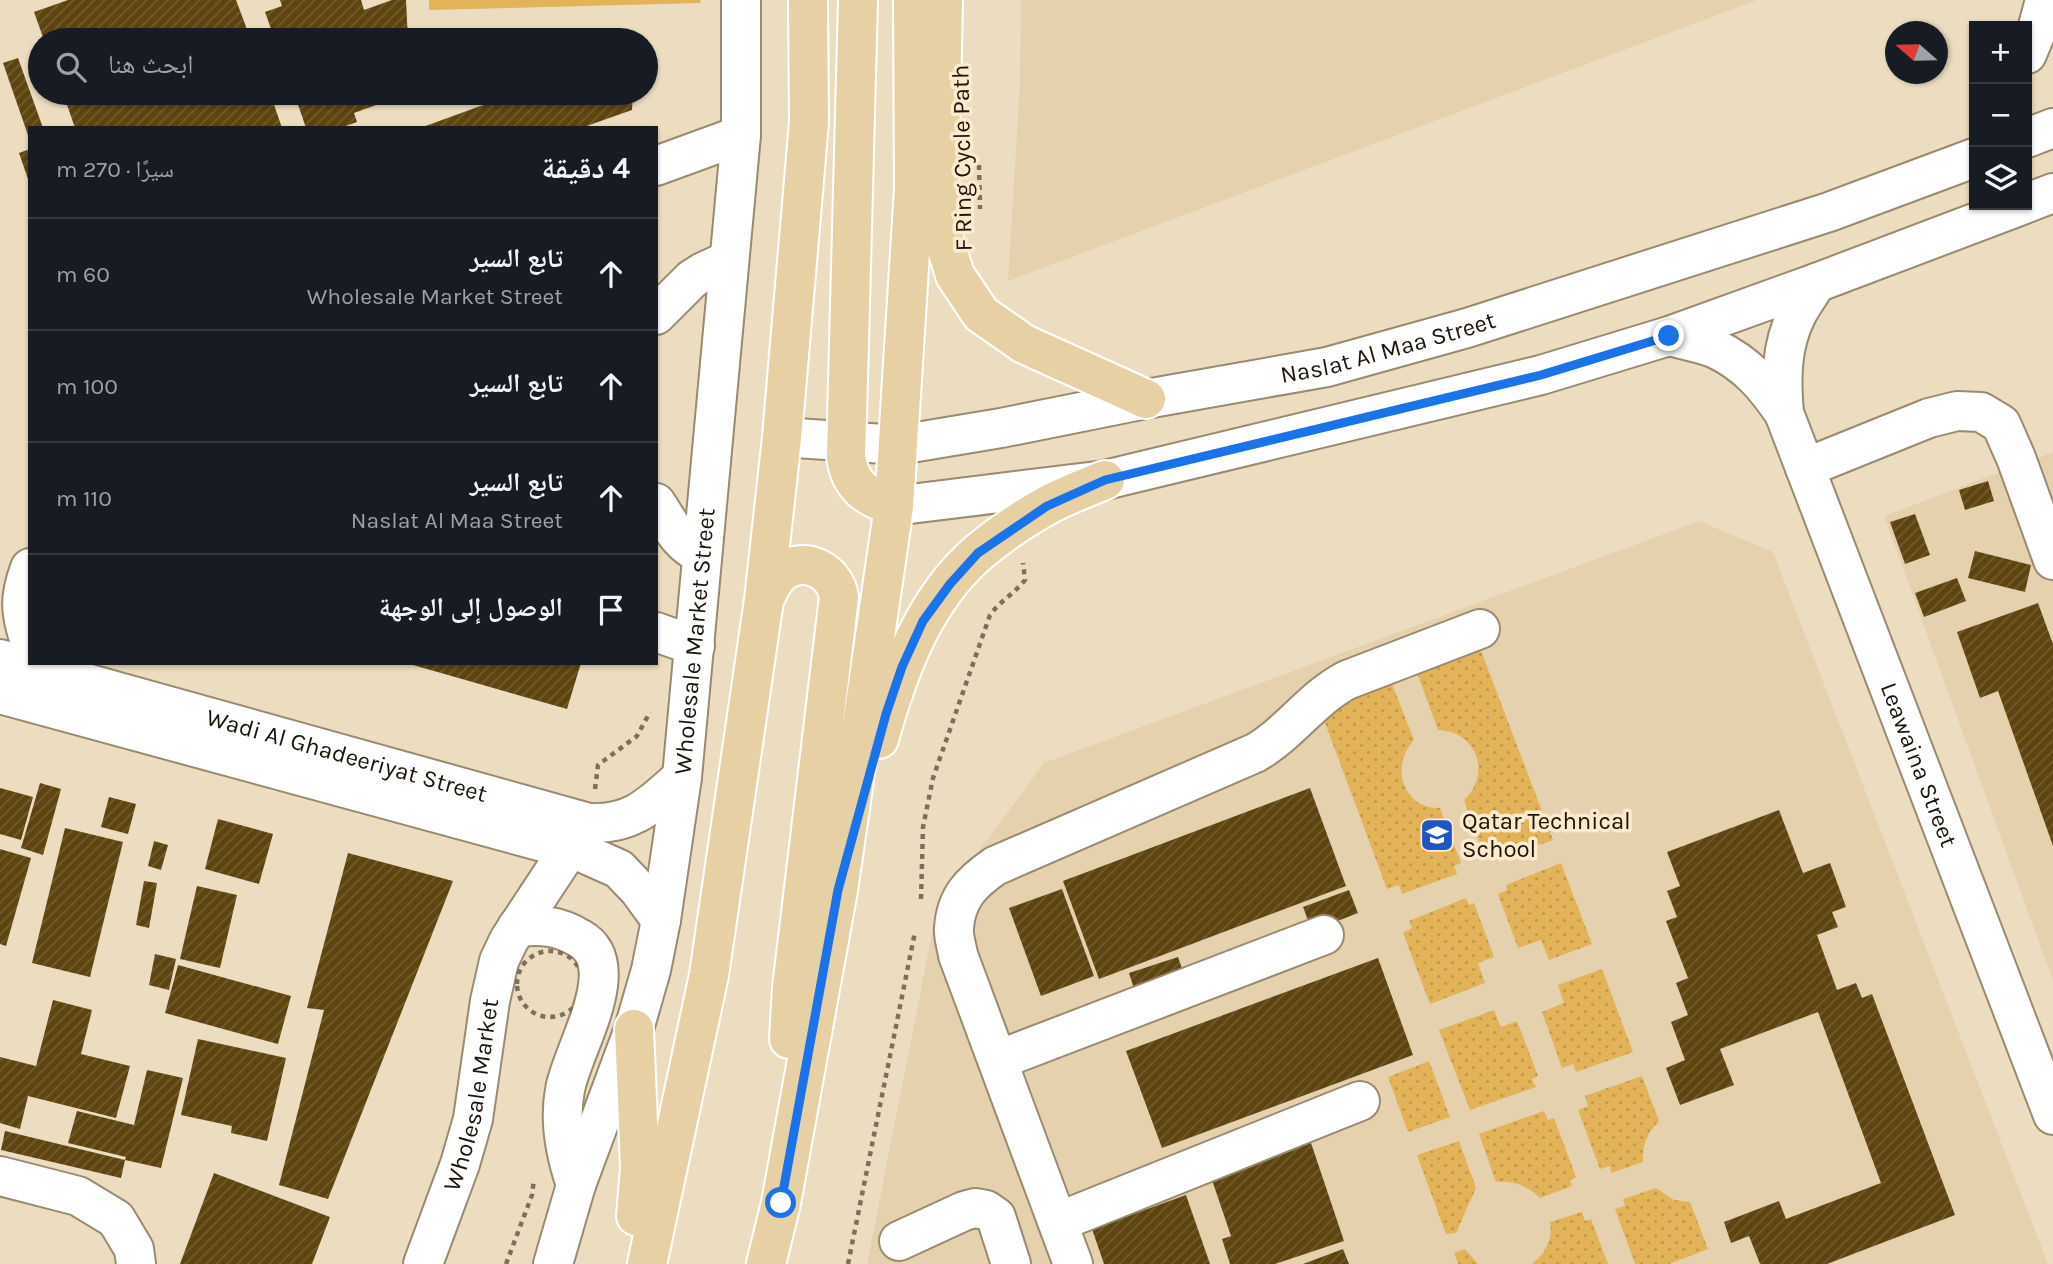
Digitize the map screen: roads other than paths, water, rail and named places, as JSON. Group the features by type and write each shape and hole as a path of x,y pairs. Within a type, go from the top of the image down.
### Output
{"main road":[{"path":"647,1264 709,975 764,600 782,437 809,122 808,0"},
{"path":"858,0 847,466 856,485 871,498 894,506"},
{"path":"766,1264 781,1203 838,890 894,506 914,189 913,0"},
{"path":"943,0 939,200 945,243 955,275 981,314 1024,344 1146,399"},
{"path":"838,890 886,714 902,667 923,621 950,584 978,553 1047,506 1105,480"},
{"path":"764,600 781,573 799,565 819,569 830,576 839,597 792,988 781,1203"},
{"path":"634,1029 640,1168 635,1264"}],"street":[{"name":"Wholesale Market Street","path":"553,1264 576,1185 634,1029 651,970 661,920 682,777 741,135 741,0"},
{"path":"2032,42 2045,0"},
{"path":"2032,136 2053,128"},
{"path":"1924,177 1969,134"},
{"path":"658,165 741,135"},
{"name":"Naslat Al Maa Street","path":"782,437 899,445 1327,367 1467,328 1829,212 1969,160"},
{"path":"2032,201 2053,193"},
{"path":"894,506 1105,480 1541,375 1669,336 2008,210"},
{"path":"658,313 692,279 729,260"},
{"name":"Leawaina Street","path":"1784,413 1781,379 1785,347 1796,315 1816,283"},
{"name":"Leawaina Street","path":"1669,336 1715,348 1742,364 1766,386 1784,413 2041,1050 2053,1115"},
{"path":"1805,468 1929,418 1956,411 1981,412 2001,424 2053,560"},
{"path":"658,506 682,543 702,554"},
{"path":"17,592 28,634"},
{"path":"1065,1241 958,955 954,929 959,903 973,881 995,866 1255,753 1288,730 1330,689 1347,680 1480,629"},
{"path":"658,633 695,646"},
{"name":"Wadi Al Ghadeeriyat Street","path":"0,659 28,658"},
{"name":"Wadi Al Ghadeeriyat Street","path":"60,665 589,823 607,824 624,820 642,811 682,777"},
{"name":"Wadi Al Ghadeeriyat Street","path":"0,694 583,853 619,869 661,920"},
{"name":"Wholesale Market","path":"424,1264 473,1119 490,1001 499,961 517,927 569,849"},
{"path":"517,927 536,925 566,930 585,941 595,955 599,979 594,1008 573,1058 565,1091 563,1118 569,1164 576,1185"},
{"path":"998,1060 1324,935"},
{"path":"900,1241 975,1208 986,1209 996,1217 1006,1262 1065,1241 1360,1101"},
{"path":"0,1176 78,1196 117,1219 134,1249 136,1264"}],"place":[{"name":"Qatar Technical School","path":"1437,835"}]}
